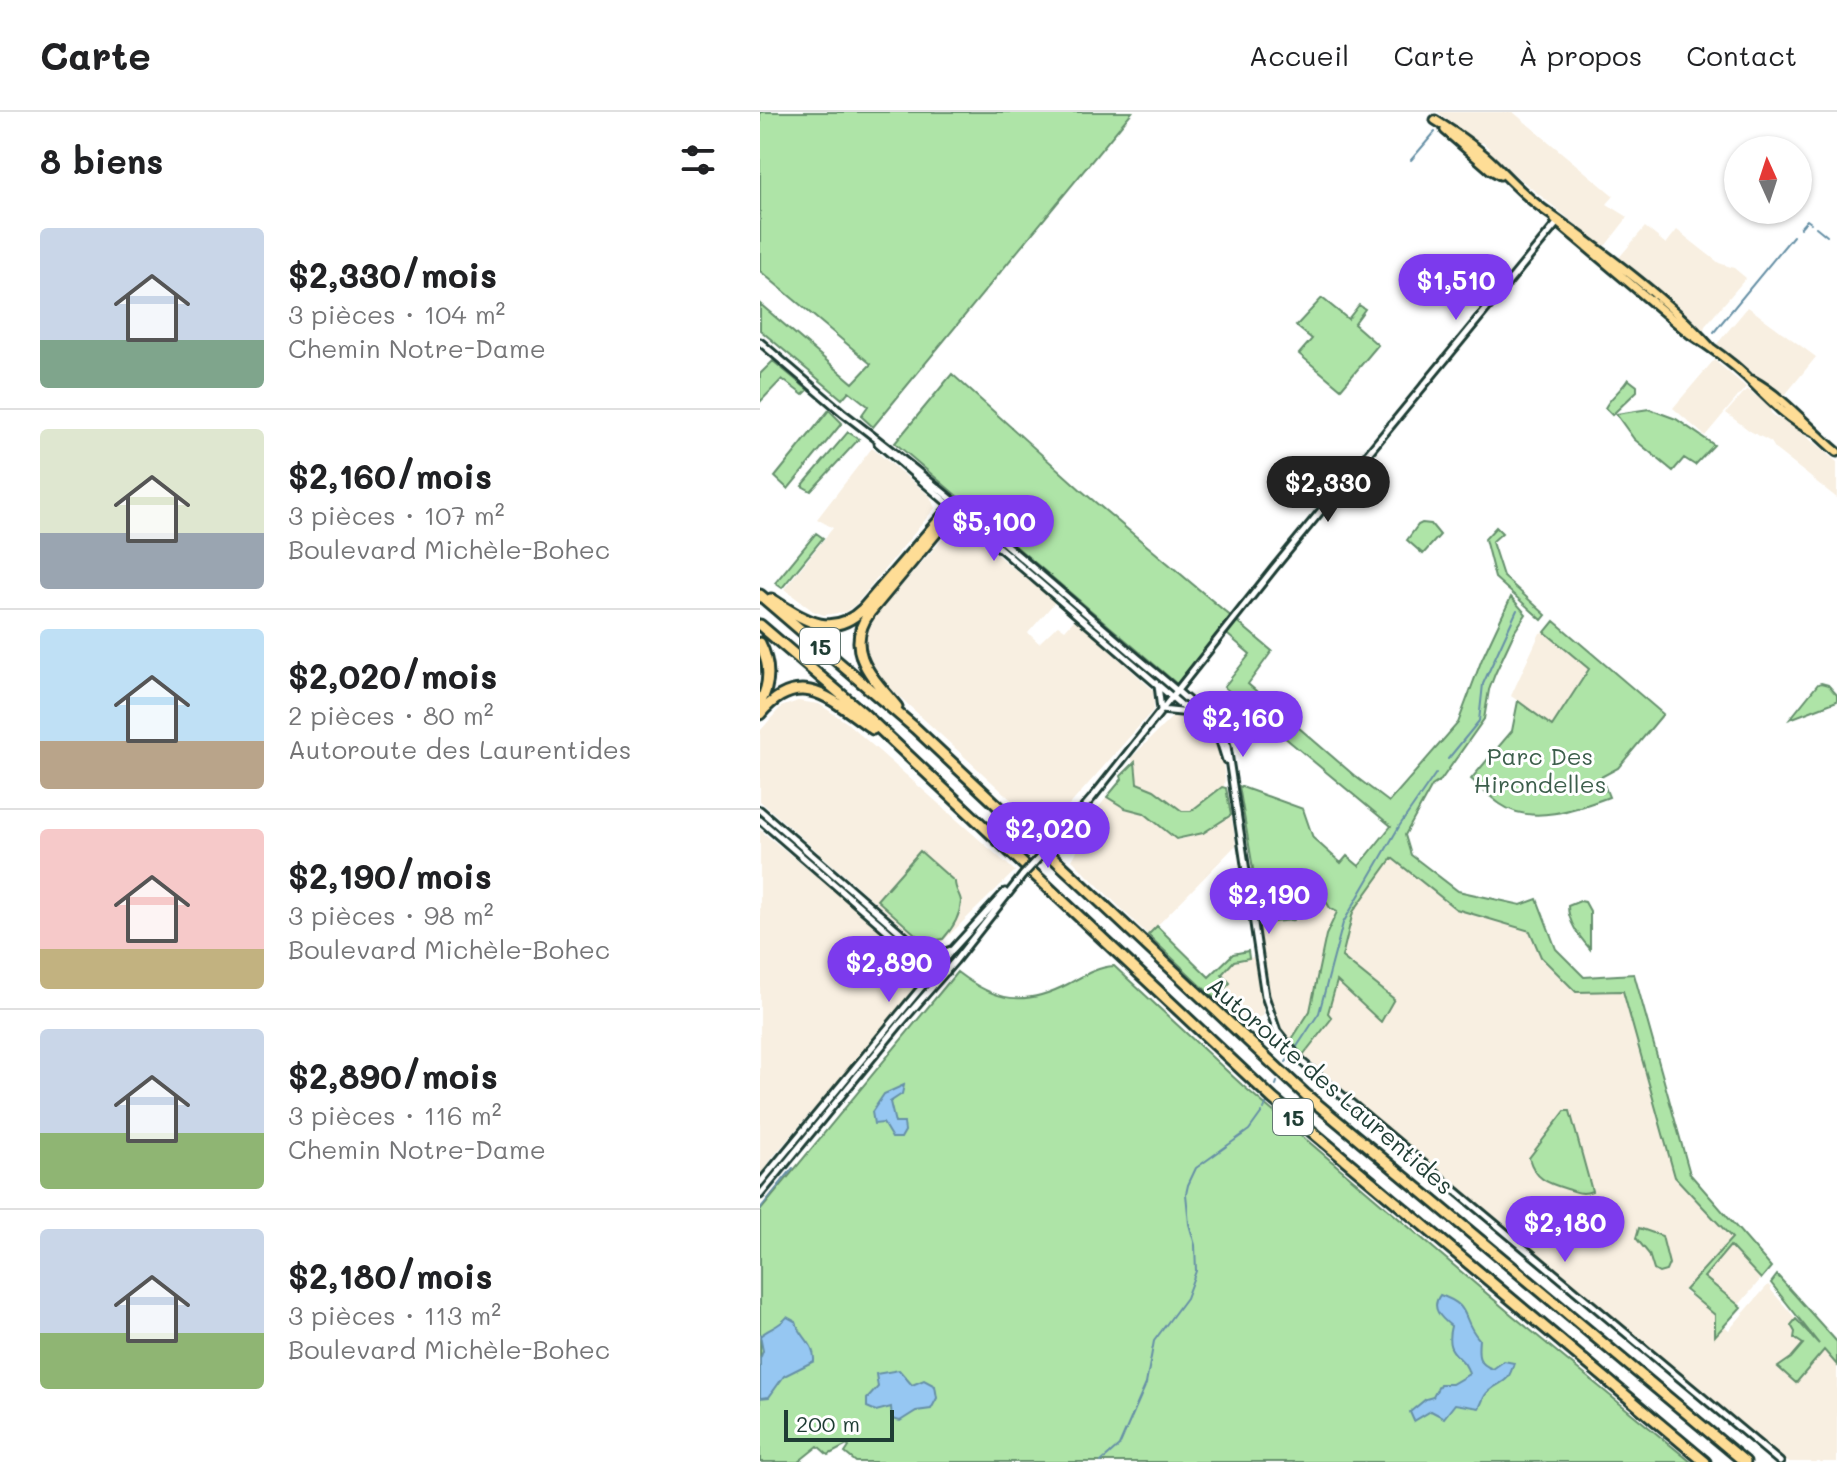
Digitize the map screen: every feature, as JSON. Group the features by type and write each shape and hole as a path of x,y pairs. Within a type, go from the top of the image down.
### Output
{"highway":[{"path":"915,728 866,667 859,647 859,632 870,612 946,524 955,506"},
{"path":"760,594 809,621 829,625 846,621 863,609 955,506"},
{"path":"946,524 967,521"},
{"name":"Autoroute des Laurentides","path":"760,594 915,728 1305,1094 1745,1462"},
{"name":"Autoroute des Laurentides","path":"760,625 896,744 1284,1109 1705,1462"},
{"path":"760,643 768,672 760,703"},
{"path":"760,714 784,693 813,691 828,697 896,744"}],"main road":[{"path":"1426,112 1456,142 1694,329 1711,348 1784,404 1837,452"}],"street":[{"path":"760,1183 953,949 1092,798 1345,480 1560,224"},
{"path":"760,342 1222,734 1227,748 1265,996 1273,1024 1288,1047 1399,1145 1780,1462"},
{"path":"955,506 967,521 1158,684 1174,694 1220,741 1230,781"},
{"path":"1158,684 1161,710"},
{"path":"1161,710 1191,713"},
{"path":"760,810 925,954 937,969"},
{"path":"760,820 943,974"},
{"path":"760,1195 1023,875"},
{"path":"925,954 940,955 953,949"}],"shaded area":[{"path":"1438,112 1513,112 1614,196 1607,204 1628,217 1606,245 1601,245 1488,153 1489,148 1482,142 1477,145"},
{"path":"1645,227 1666,244 1677,230 1719,263 1734,268 1746,278 1705,326 1703,333 1617,260"},
{"path":"1748,307 1816,357 1785,395 1778,394 1717,344"},
{"path":"1714,360 1746,387 1705,436 1673,408"},
{"path":"1747,389 1770,407 1777,418 1785,419 1837,462 1837,498 1776,450 1771,442 1726,413"},
{"path":"872,448 930,496 935,508 856,604 845,612 824,615 813,611 784,589 833,528 817,519"},
{"path":"965,529 1055,602 1028,633 1039,643 1058,625 1065,630 1075,619 1153,690 1154,709 1046,832 876,675 866,658 863,641 868,623 950,531"},
{"path":"1545,632 1589,669 1552,726 1511,696 1540,633"},
{"path":"798,701 819,704 846,722 1015,871 941,943 925,946 760,801 760,731 781,707"},
{"path":"1176,713 1187,716 1212,736 1220,748 1225,777 1224,787 1191,811 1182,811 1154,790 1136,783 1132,757"},
{"path":"1107,797 1125,809 1144,813 1178,840 1204,833 1231,815 1236,845 1148,935 1072,860 1090,818"},
{"path":"760,830 880,928 922,964 924,970 912,994 772,1158 760,1178"},
{"path":"1392,858 1461,911 1530,931 1541,957 1576,992 1623,990 1675,1177 1732,1238 1684,1292 1718,1315 1729,1330 1768,1285 1771,1287 1837,1366 1837,1462 1785,1462 1683,1380 1303,1055 1332,1018 1328,1013 1337,980 1378,1017 1394,999 1342,957 1353,912"},
{"path":"1321,893 1330,908 1338,912 1326,935 1310,1011 1290,1042 1272,1008 1257,925 1293,920 1313,897"},
{"path":"1254,957 1264,1015 1244,1024 1215,999 1230,983 1222,975 1234,961"},
{"path":"1730,1246 1761,1279 1739,1305 1704,1277"}],"green space":[{"path":"760,112 1132,112 873,427 861,416 868,406 849,391 842,399 760,330 760,304 853,383 871,364 760,271"},
{"path":"1322,298 1348,319 1359,305 1365,309 1354,324 1378,345 1341,389 1299,354 1312,339 1296,326"},
{"path":"773,361 808,390 803,395 782,379 760,402 760,374"},
{"path":"952,374 1082,491 1272,651 1248,684 1389,802 1458,723 1482,659 1511,597 1526,614 1495,674 1484,719 1441,780 1432,786 1405,835 1411,855 1458,891 1521,905 1537,899 1556,949 1584,977 1634,974 1690,1174 1771,1267 1761,1279 1730,1246 1704,1277 1741,1307 1715,1336 1715,1315 1685,1290 1732,1238 1675,1177 1623,991 1576,992 1541,957 1530,931 1456,909 1392,858 1353,912 1342,957 1394,999 1381,1022 1337,981 1328,1013 1332,1018 1303,1055 1290,1042 1310,1011 1326,935 1337,912 1330,908 1321,893 1313,897 1293,920 1273,922 1260,910 1239,786 1303,809 1313,838 1341,863 1347,856 1359,866 1391,826 1224,687 1250,654 1228,635 1219,631 1177,684 895,443"},
{"path":"1628,379 1637,386 1637,391 1612,415 1605,408"},
{"path":"1649,409 1676,419 1714,445 1695,465 1684,458 1673,471 1634,439 1616,414"},
{"path":"829,410 842,423 788,489 775,477"},
{"path":"848,432 859,439 811,491 802,486"},
{"path":"1422,523 1431,524 1440,535 1423,554 1407,540"},
{"path":"1496,527 1502,533 1492,542 1503,576 1546,615 1542,620 1495,578 1485,539"},
{"path":"816,533 823,538 782,588 775,583"},
{"name":"Parc Des Hirondelles","path":"1554,621 1663,714 1618,768 1601,777 1609,797 1554,813 1526,814 1500,804 1471,779 1512,731 1518,701 1552,726 1589,669 1545,632"},
{"path":"1818,684 1828,685 1837,695 1837,701 1790,719"},
{"path":"1135,762 1137,783 1154,790 1182,811 1191,811 1222,787 1226,788 1231,815 1203,833 1176,839 1144,813 1125,808 1107,797"},
{"path":"920,851 955,882 961,902 955,922 943,939 924,942 877,900"},
{"path":"1585,902 1590,911 1590,949 1570,918 1568,906"},
{"path":"1157,926 1209,977 1233,954 1248,951 1249,958 1234,961 1222,974 1230,983 1215,999 1148,935"},
{"path":"1114,966 1242,1085 1512,1315 1691,1462 856,1462 845,1453 849,1447 847,1445 828,1455 818,1446 798,1462 760,1462 760,1211 957,972 985,990 1011,998 1024,998 1038,996 1096,970"},
{"path":"1565,1111 1570,1111 1592,1191 1577,1192 1548,1182 1538,1175 1529,1158"},
{"path":"1639,1228 1662,1236 1669,1264 1666,1271 1659,1273 1654,1270 1649,1254 1636,1238"},
{"path":"1777,1275 1837,1342 1837,1365 1824,1350 1796,1383 1778,1367 1803,1344 1794,1338 1791,1325 1796,1319 1819,1344 1771,1283"}],"water":[{"path":"904,1085 902,1094 890,1102 895,1123 904,1123 905,1131 901,1138 892,1138 883,1123 874,1124 872,1112 884,1094"},
{"path":"1440,1295 1462,1308 1479,1339 1479,1354 1484,1364 1493,1369 1504,1361 1514,1363 1507,1379 1487,1393 1479,1408 1455,1404 1444,1418 1431,1411 1414,1421 1410,1412 1433,1397 1440,1384 1452,1384 1469,1374 1450,1344 1451,1326 1436,1308"},
{"path":"787,1317 796,1322 810,1345 814,1361 784,1376 769,1397 760,1398 760,1359 763,1351 760,1336"},
{"path":"899,1370 912,1385 924,1380 935,1386 937,1398 931,1409 916,1411 900,1421 892,1419 891,1407 876,1411 867,1407 867,1399 878,1387 876,1374"}],"waterway":[{"path":"1411,160 1435,132"},
{"path":"1800,228 1804,224"},
{"path":"1816,227 1827,236"},
{"path":"1714,332 1793,236"},
{"path":"1448,759 1479,721 1483,684 1517,610"},
{"path":"1296,1048 1319,1013 1343,923 1400,825 1436,773"},
{"path":"1286,1062 1289,1058"},
{"path":"1264,1109 1266,1104"},
{"path":"1101,1462 1119,1446 1146,1384 1154,1341 1186,1298 1196,1271 1186,1194 1188,1185 1196,1168 1249,1130 1262,1112"},
{"path":"760,1209 793,1168"}]}
